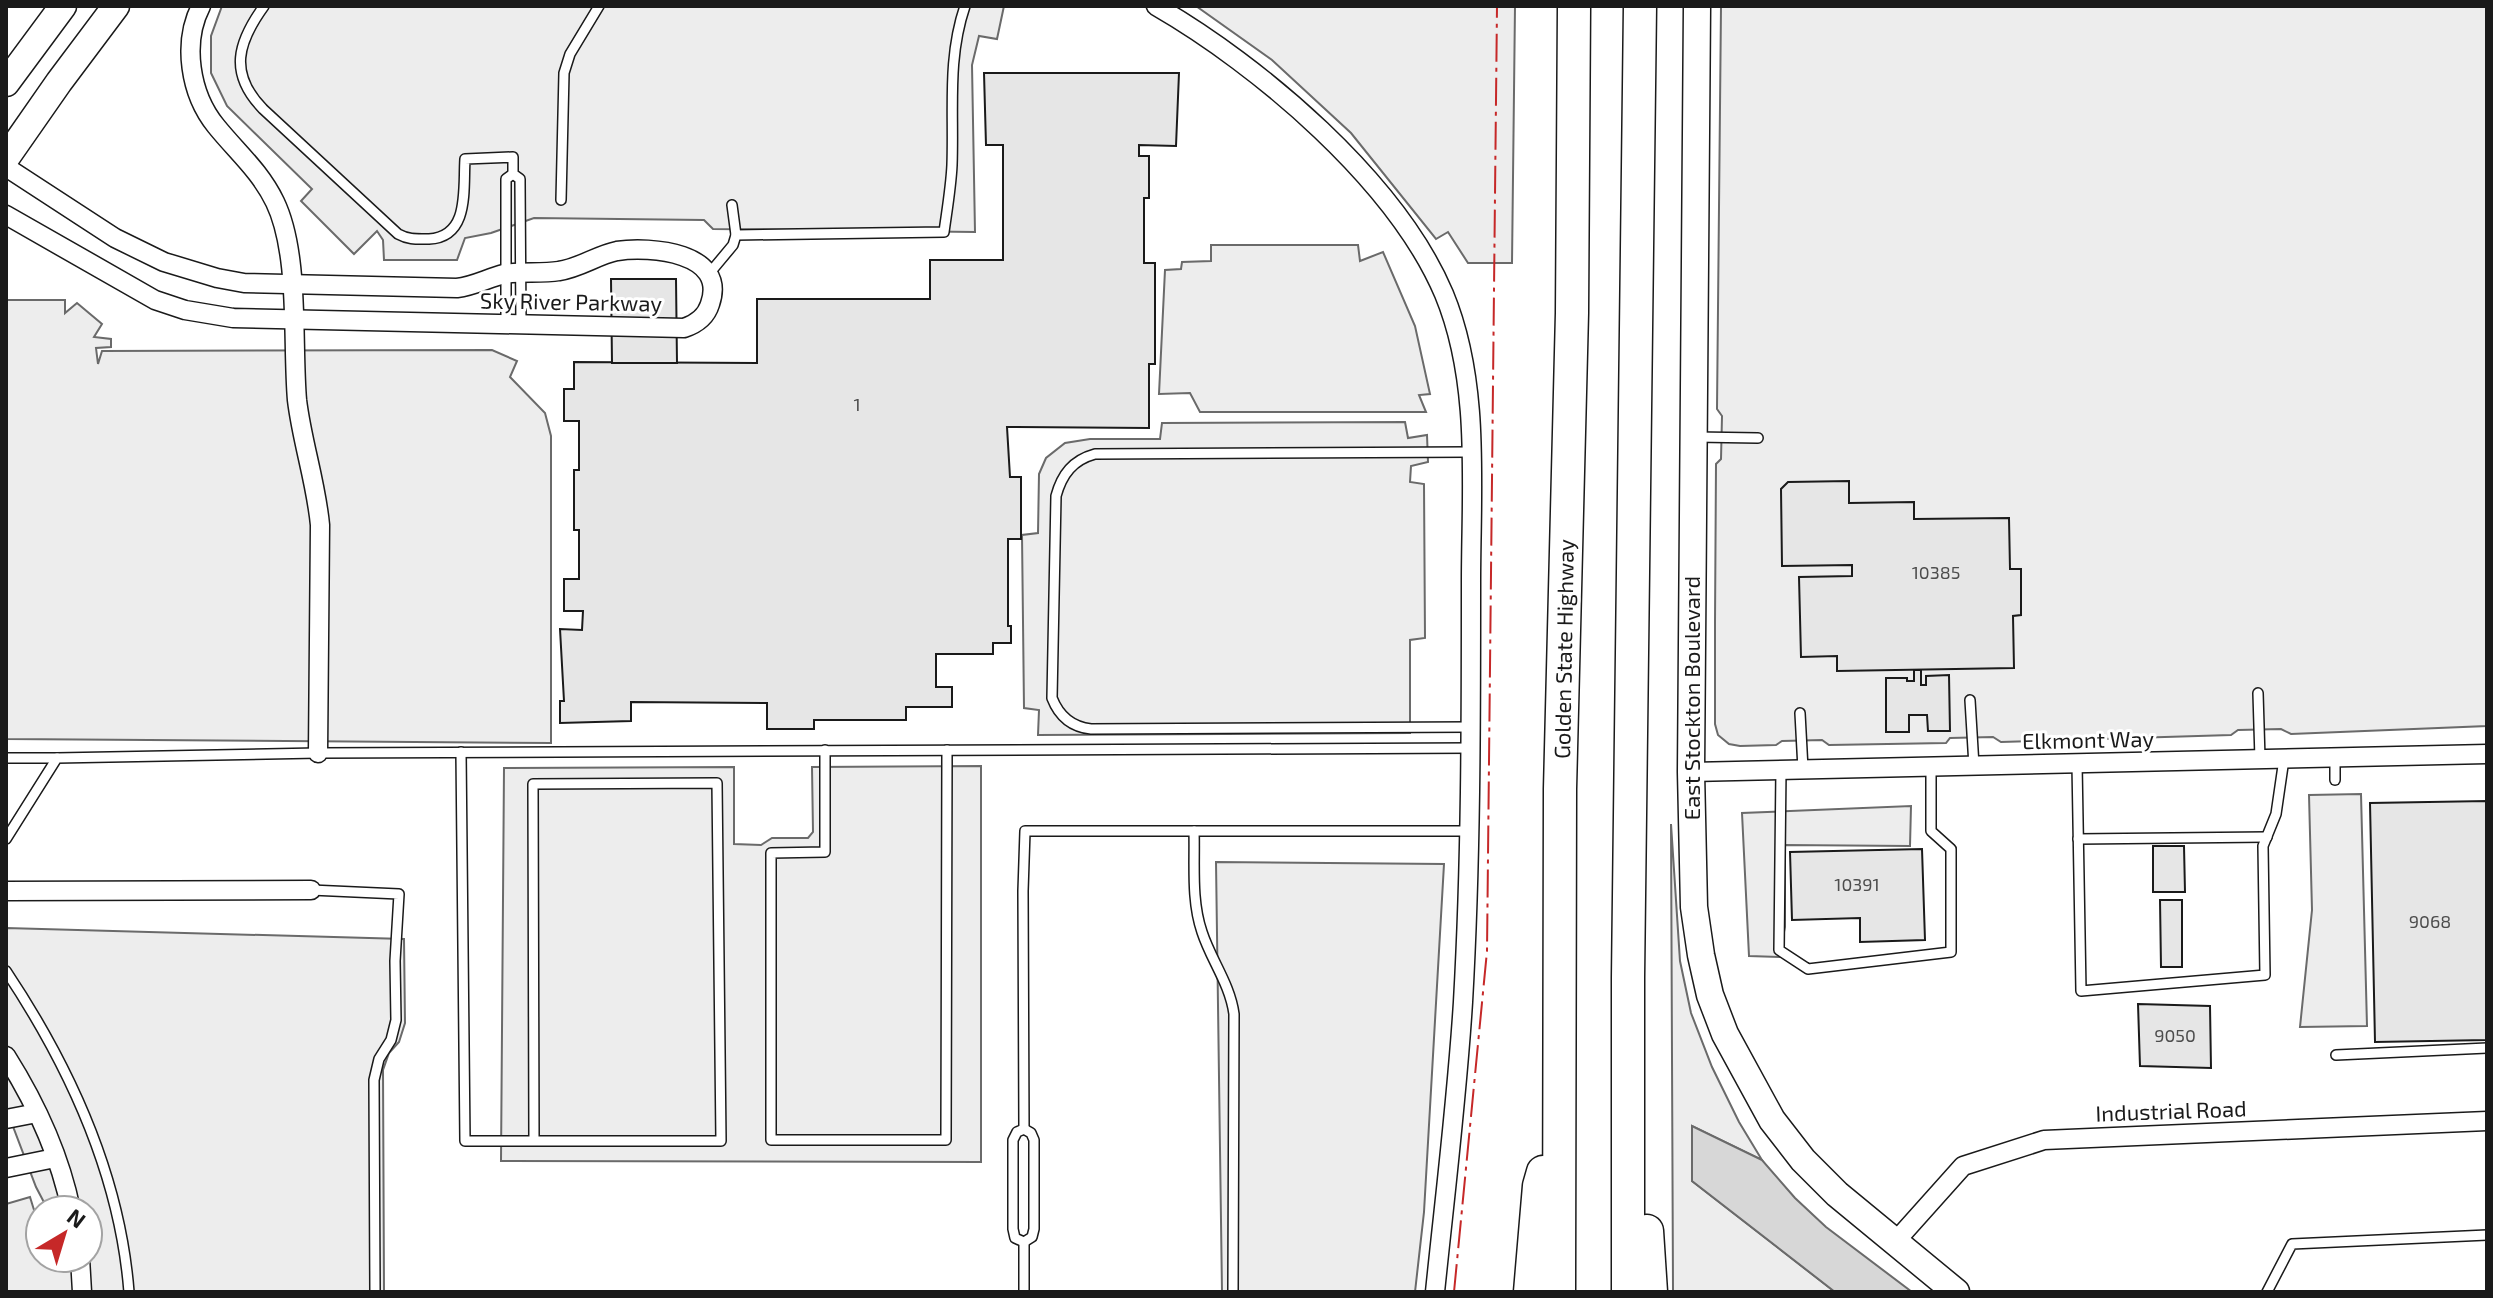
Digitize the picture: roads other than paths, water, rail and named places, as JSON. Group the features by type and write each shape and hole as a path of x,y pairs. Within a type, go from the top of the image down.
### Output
{"highway":[{"name":"Golden State Highway","path":"1559,1292 1560,789 1572,313 1574,6"},
{"path":"1628,1292 1628,977 1640,6"},
{"path":"1628,977 1651,1292"},
{"path":"1530,1292 1539,1186 1560,1115"}],"main road":[{"path":"6,83 63,6"},
{"path":"6,158 116,6"},
{"name":"East Stockton Boulevard","path":"1697,6 1691,772 1694,907 1701,955 1710,995 1725,1034 1772,1120 1803,1160 1837,1194 1956,1292"}],"street":[{"path":"201,6 191,41 197,91 215,125 255,169 276,204 290,244 298,403 316,489 320,525 318,753"},
{"path":"1156,6 1247,67 1310,120 1359,170 1411,237 1444,295 1458,339 1470,426 1470,831 1461,1019 1435,1292"},
{"name":"Sky River Parkway","path":"6,167 115,238 164,262 244,283 457,288 513,274 560,271 607,254 644,250 685,256 702,267 712,284 710,304 700,319 684,328 292,320 209,315 155,300 6,215"},
{"name":"Elkmont Way","path":"1691,772 2487,754"},
{"path":"6,891 311,890"},
{"path":"6,1056 37,1113 66,1194"},
{"path":"6,1119 37,1113"},
{"name":"Industrial Road","path":"1895,1242 1963,1166 2044,1140 2487,1121"},
{"path":"6,1168 55,1158"}],"lane":[{"path":"264,6 247,29 240,51 241,73 249,93 398,234 410,239 445,236 457,226 462,212 465,159 513,157 513,174 520,179 513,274 513,326"},
{"path":"561,200 564,73 570,54 599,6"},
{"path":"736,235 944,232 952,166 952,65 965,6"},
{"path":"708,275 726,255 736,235 732,205"},
{"path":"1693,437 1758,438"},
{"path":"1470,452 1095,454 1078,461 1063,476 1056,496 1052,698 1065,718 1073,724 1091,729 1471,727"},
{"path":"2258,693 2260,759"},
{"path":"1970,700 1974,766"},
{"path":"1800,713 1803,769"},
{"path":"6,758 461,752 1472,748"},
{"path":"825,750 825,852 771,853 771,1140 946,1140 947,750"},
{"path":"461,752 465,1141 534,1141 721,1141 717,783 533,784 534,1141"},
{"path":"6,839 57,758"},
{"path":"2335,758 2335,780"},
{"path":"2077,764 2081,991 2265,975 2263,846 2276,814 2284,759"},
{"path":"1781,769 1779,950 1808,969 1951,952 1951,849 1931,831 1931,767"},
{"path":"1024,1129 1025,831 1470,831"},
{"path":"1194,831 1197,914 1205,942 1229,991 1234,1014 1233,1292"},
{"path":"2078,839 2267,837"},
{"path":"311,890 399,894 395,961 396,1020 391,1040 379,1059 374,1080 375,1292"},
{"path":"6,971 60,1062 98,1150 117,1216 129,1292"},
{"path":"2336,1055 2487,1048"},
{"path":"1024,1129 1031,1133 1034,1140 1034,1233 1024,1242 1024,1292"},
{"path":"1024,1129 1017,1132 1013,1140 1013,1229 1015,1238 1024,1242"},
{"path":"2267,1292 2292,1244 2487,1235"}]}
